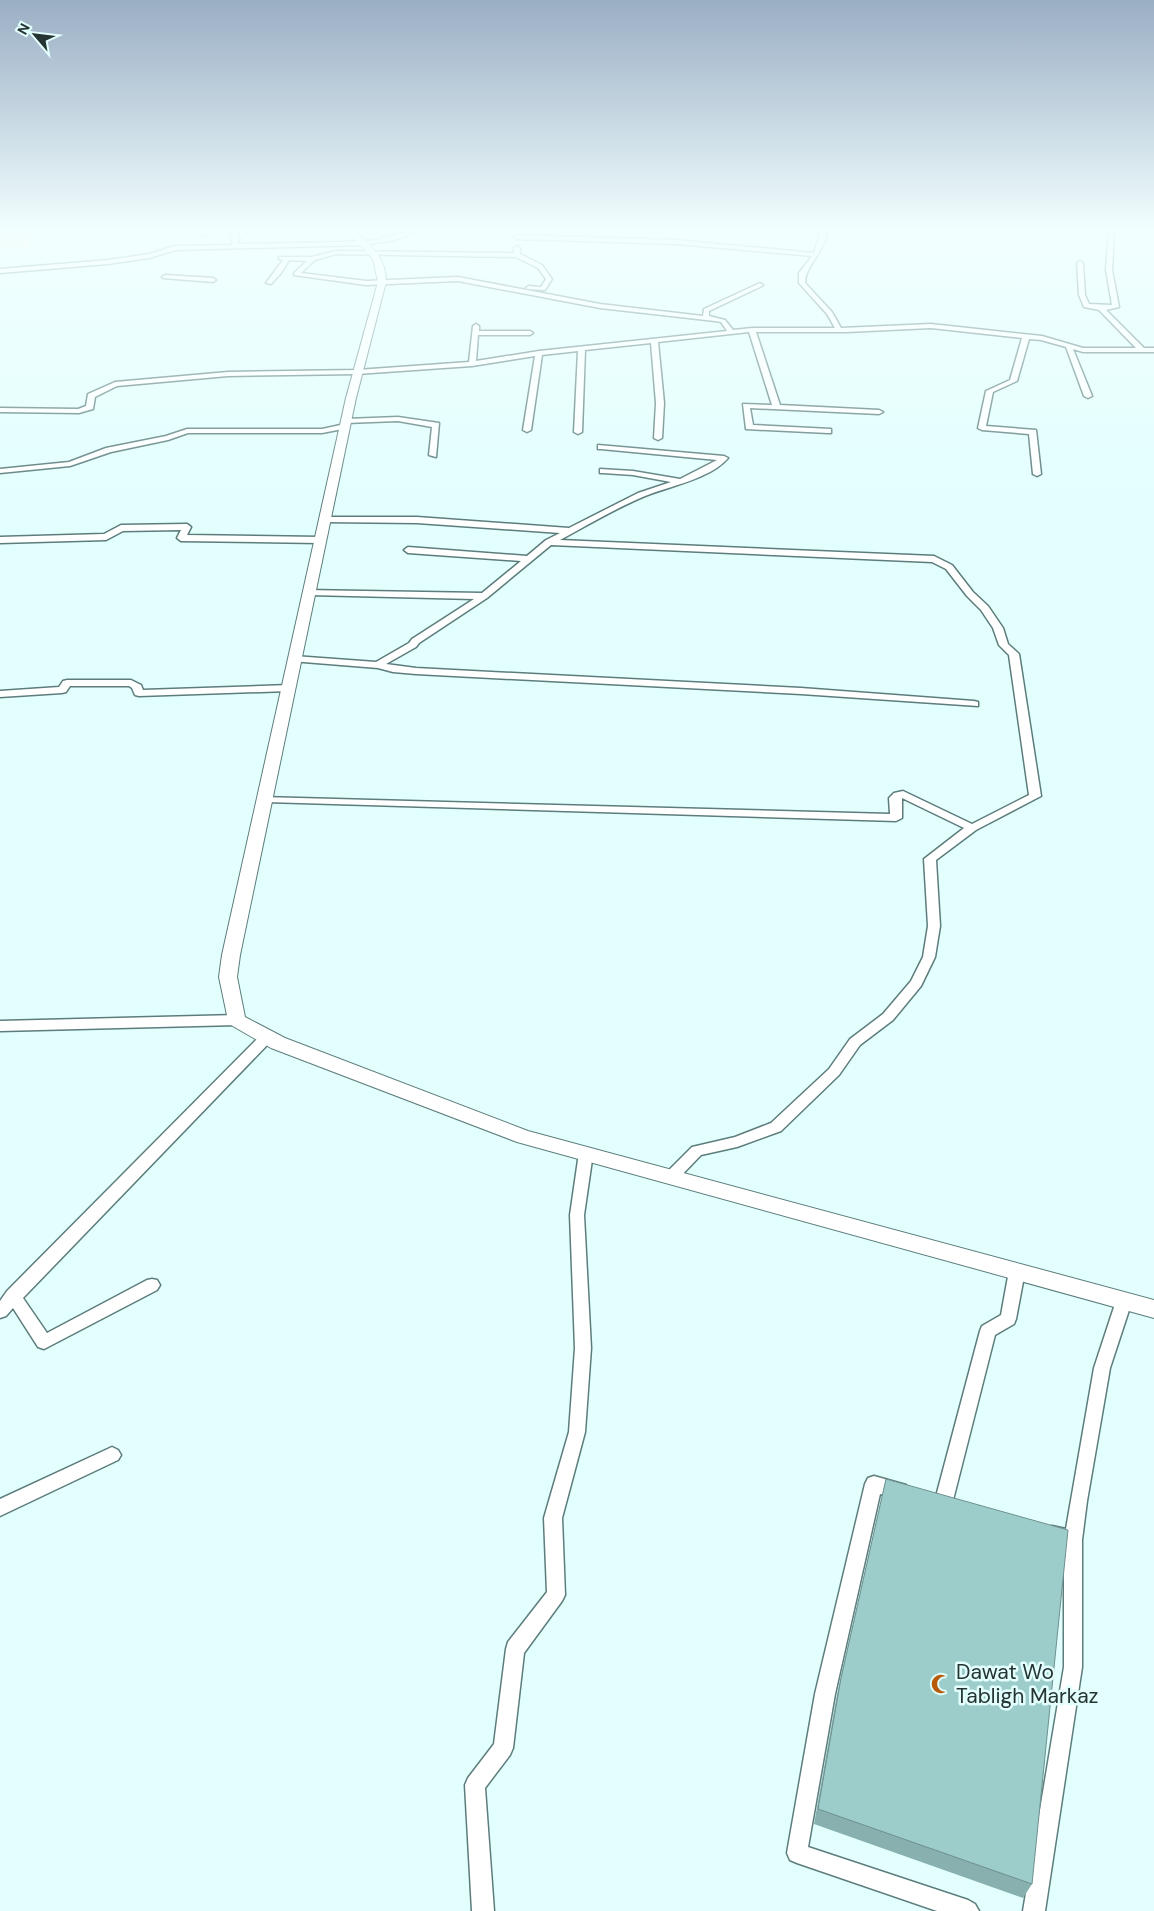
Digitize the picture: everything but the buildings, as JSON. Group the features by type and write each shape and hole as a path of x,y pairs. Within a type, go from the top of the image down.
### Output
{"main road":[{"path":"371,320 345,424 228,977 237,1020 278,1043 524,1137 1154,1309"}],"street":[{"path":"715,320 723,322 731,332"},
{"path":"834,320 839,330"},
{"path":"1113,320 1142,350"},
{"path":"0,410 79,411 90,407 91,396 115,384 228,374 357,372 472,364 540,353 752,330 839,330 931,326 1042,338 1083,350 1154,350"},
{"path":"472,364 476,329 530,333"},
{"path":"752,330 777,407"},
{"path":"1026,336 1013,380 990,391 982,428 1034,432 1037,474"},
{"path":"654,340 659,396 658,438"},
{"path":"1069,347 1088,396"},
{"path":"578,432 582,348"},
{"path":"527,430 540,353"},
{"path":"828,431 749,427 746,406 879,412"},
{"path":"0,471 70,464 109,450 168,438 187,431 322,431 345,424 398,419 436,425 433,455"},
{"path":"378,665 413,645 415,641 484,596 549,542 641,495 682,481 711,467 724,458 601,447"},
{"path":"603,471 632,473 682,481"},
{"path":"325,519 417,520 570,531"},
{"path":"0,540 106,537 121,528 187,527 181,538 320,540"},
{"path":"549,542 934,559 949,567 970,594 985,608 998,628 1004,645 1014,654 1035,796 972,828 930,859 934,926 929,957 916,984 888,1017 855,1042 834,1072 776,1127 737,1142 697,1151 671,1177"},
{"path":"408,550 528,559"},
{"path":"309,592 484,596"},
{"path":"294,659 378,665 393,669 426,672 800,691 974,704"},
{"path":"0,694 62,690 67,683 132,683 137,687 139,693 289,688"},
{"path":"266,799 825,814 896,818 895,798 898,794 903,794 972,828"},
{"path":"0,1026 237,1020"},
{"path":"0,1311 267,1037"},
{"path":"483,1911 475,1785 502,1748 515,1649 556,1595 553,1518 577,1432 583,1348 577,1214 586,1154"},
{"path":"929,1500 988,1331 1008,1319 1017,1271"},
{"path":"13,1296 44,1342 152,1285"},
{"path":"1034,1911 1073,1667 1073,1540 1078,1501 1102,1368 1124,1301"},
{"path":"0,1508 112,1455"},
{"path":"962,1509 874,1484 825,1694 797,1853 968,1911"},
{"path":"1036,1530 1073,1540"}],"place":[{"name":"Dawat Wo Tabligh Markaz","path":"941,1684"}]}
